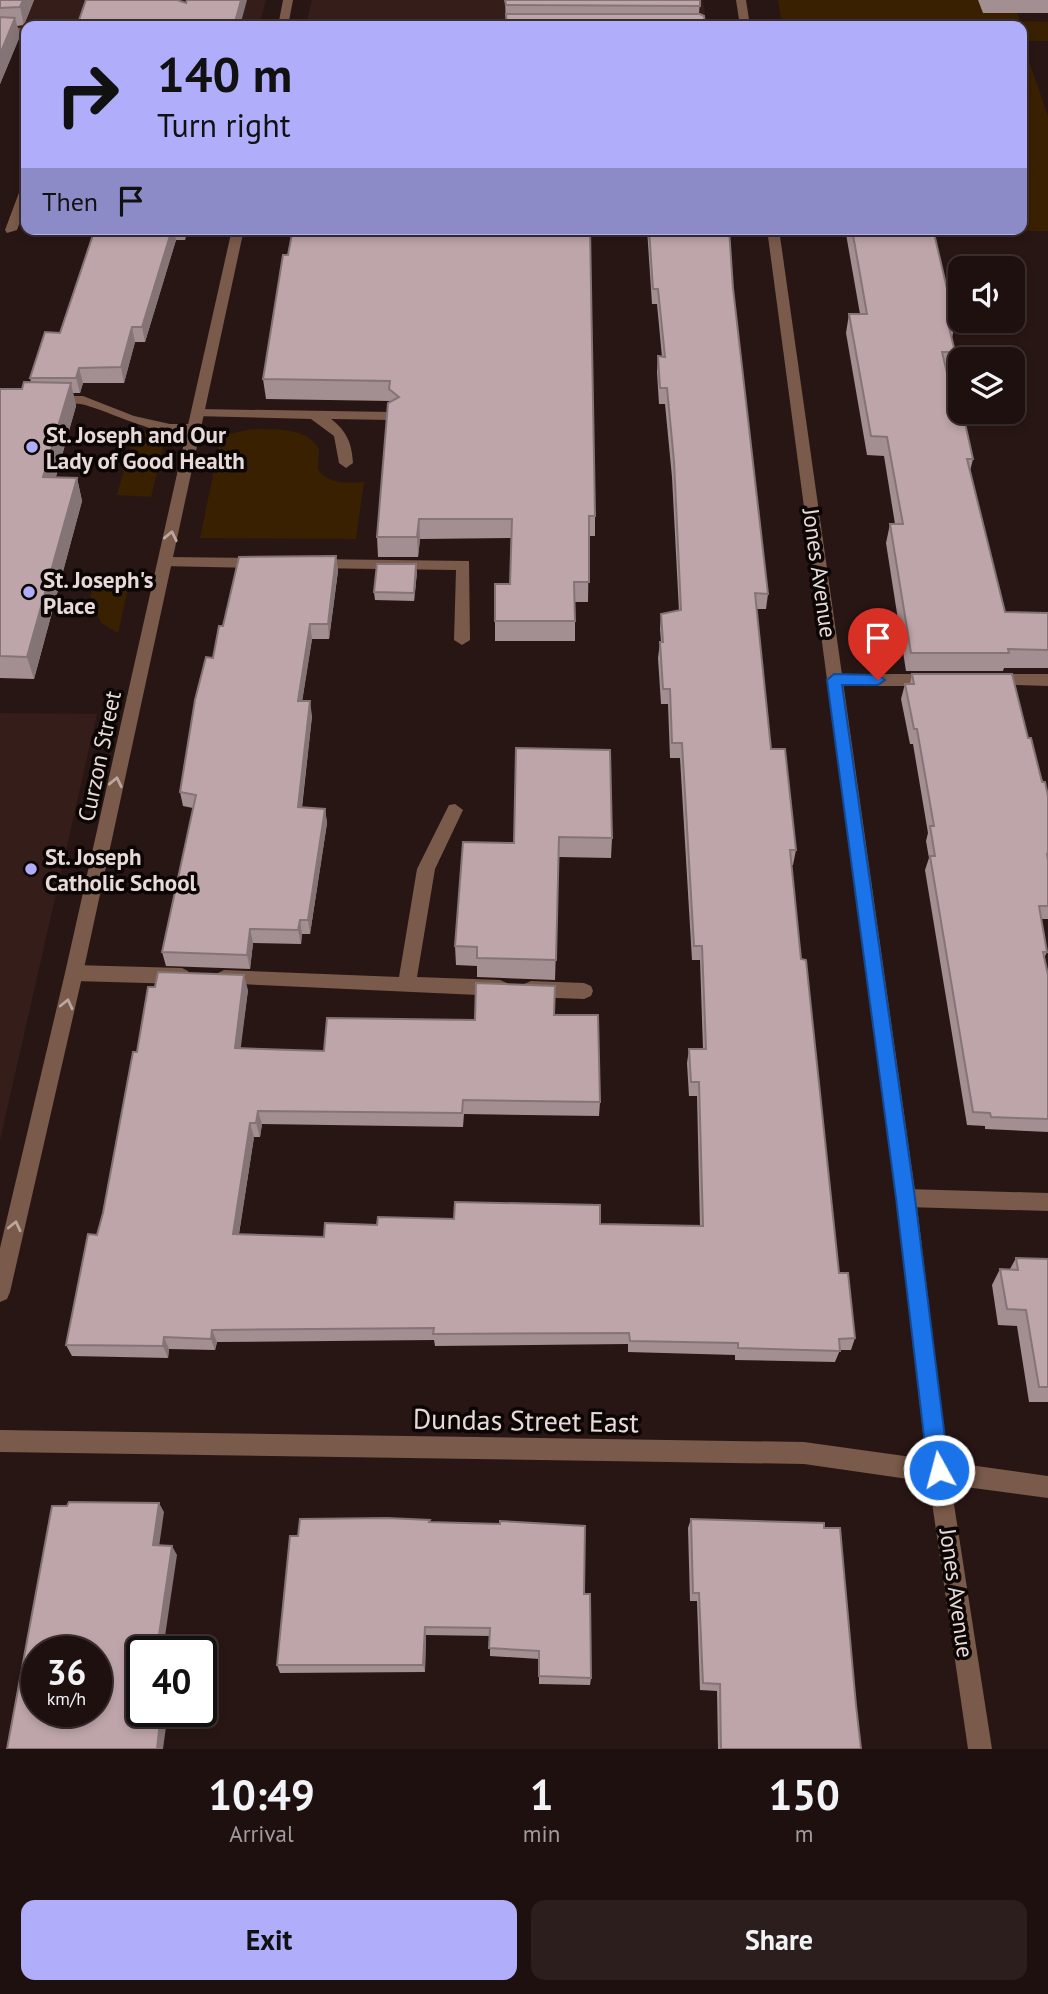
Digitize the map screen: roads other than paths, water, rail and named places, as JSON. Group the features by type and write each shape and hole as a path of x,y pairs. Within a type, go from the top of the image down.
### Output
{"street":[{"path":"284,21 288,0"},
{"path":"741,0 744,21"},
{"path":"0,30 21,30"},
{"path":"11,230 21,203"},
{"name":"Curzon Street","path":"0,1292 74,973 237,235"},
{"name":"Jones Avenue","path":"773,235 906,1198 939,1470 980,1749"},
{"path":"42,400 83,400 105,406 130,419 170,428 196,421 314,415 391,416"},
{"path":"314,415 337,428 346,444 346,463"},
{"path":"166,562 272,563"},
{"path":"300,564 464,565 462,640"},
{"path":"834,680 1048,680"},
{"path":"407,985 426,869 455,810"},
{"path":"74,973 584,991"},
{"path":"906,1198 1048,1202"},
{"name":"Dundas Street East","path":"0,1441 804,1453 1048,1487"}],"place":[{"name":"St. Joseph and Our Lady of Good Health","path":"32,447"},
{"name":"St. Joseph's Place","path":"29,592"},
{"name":"St. Joseph Catholic School","path":"31,869"}]}
